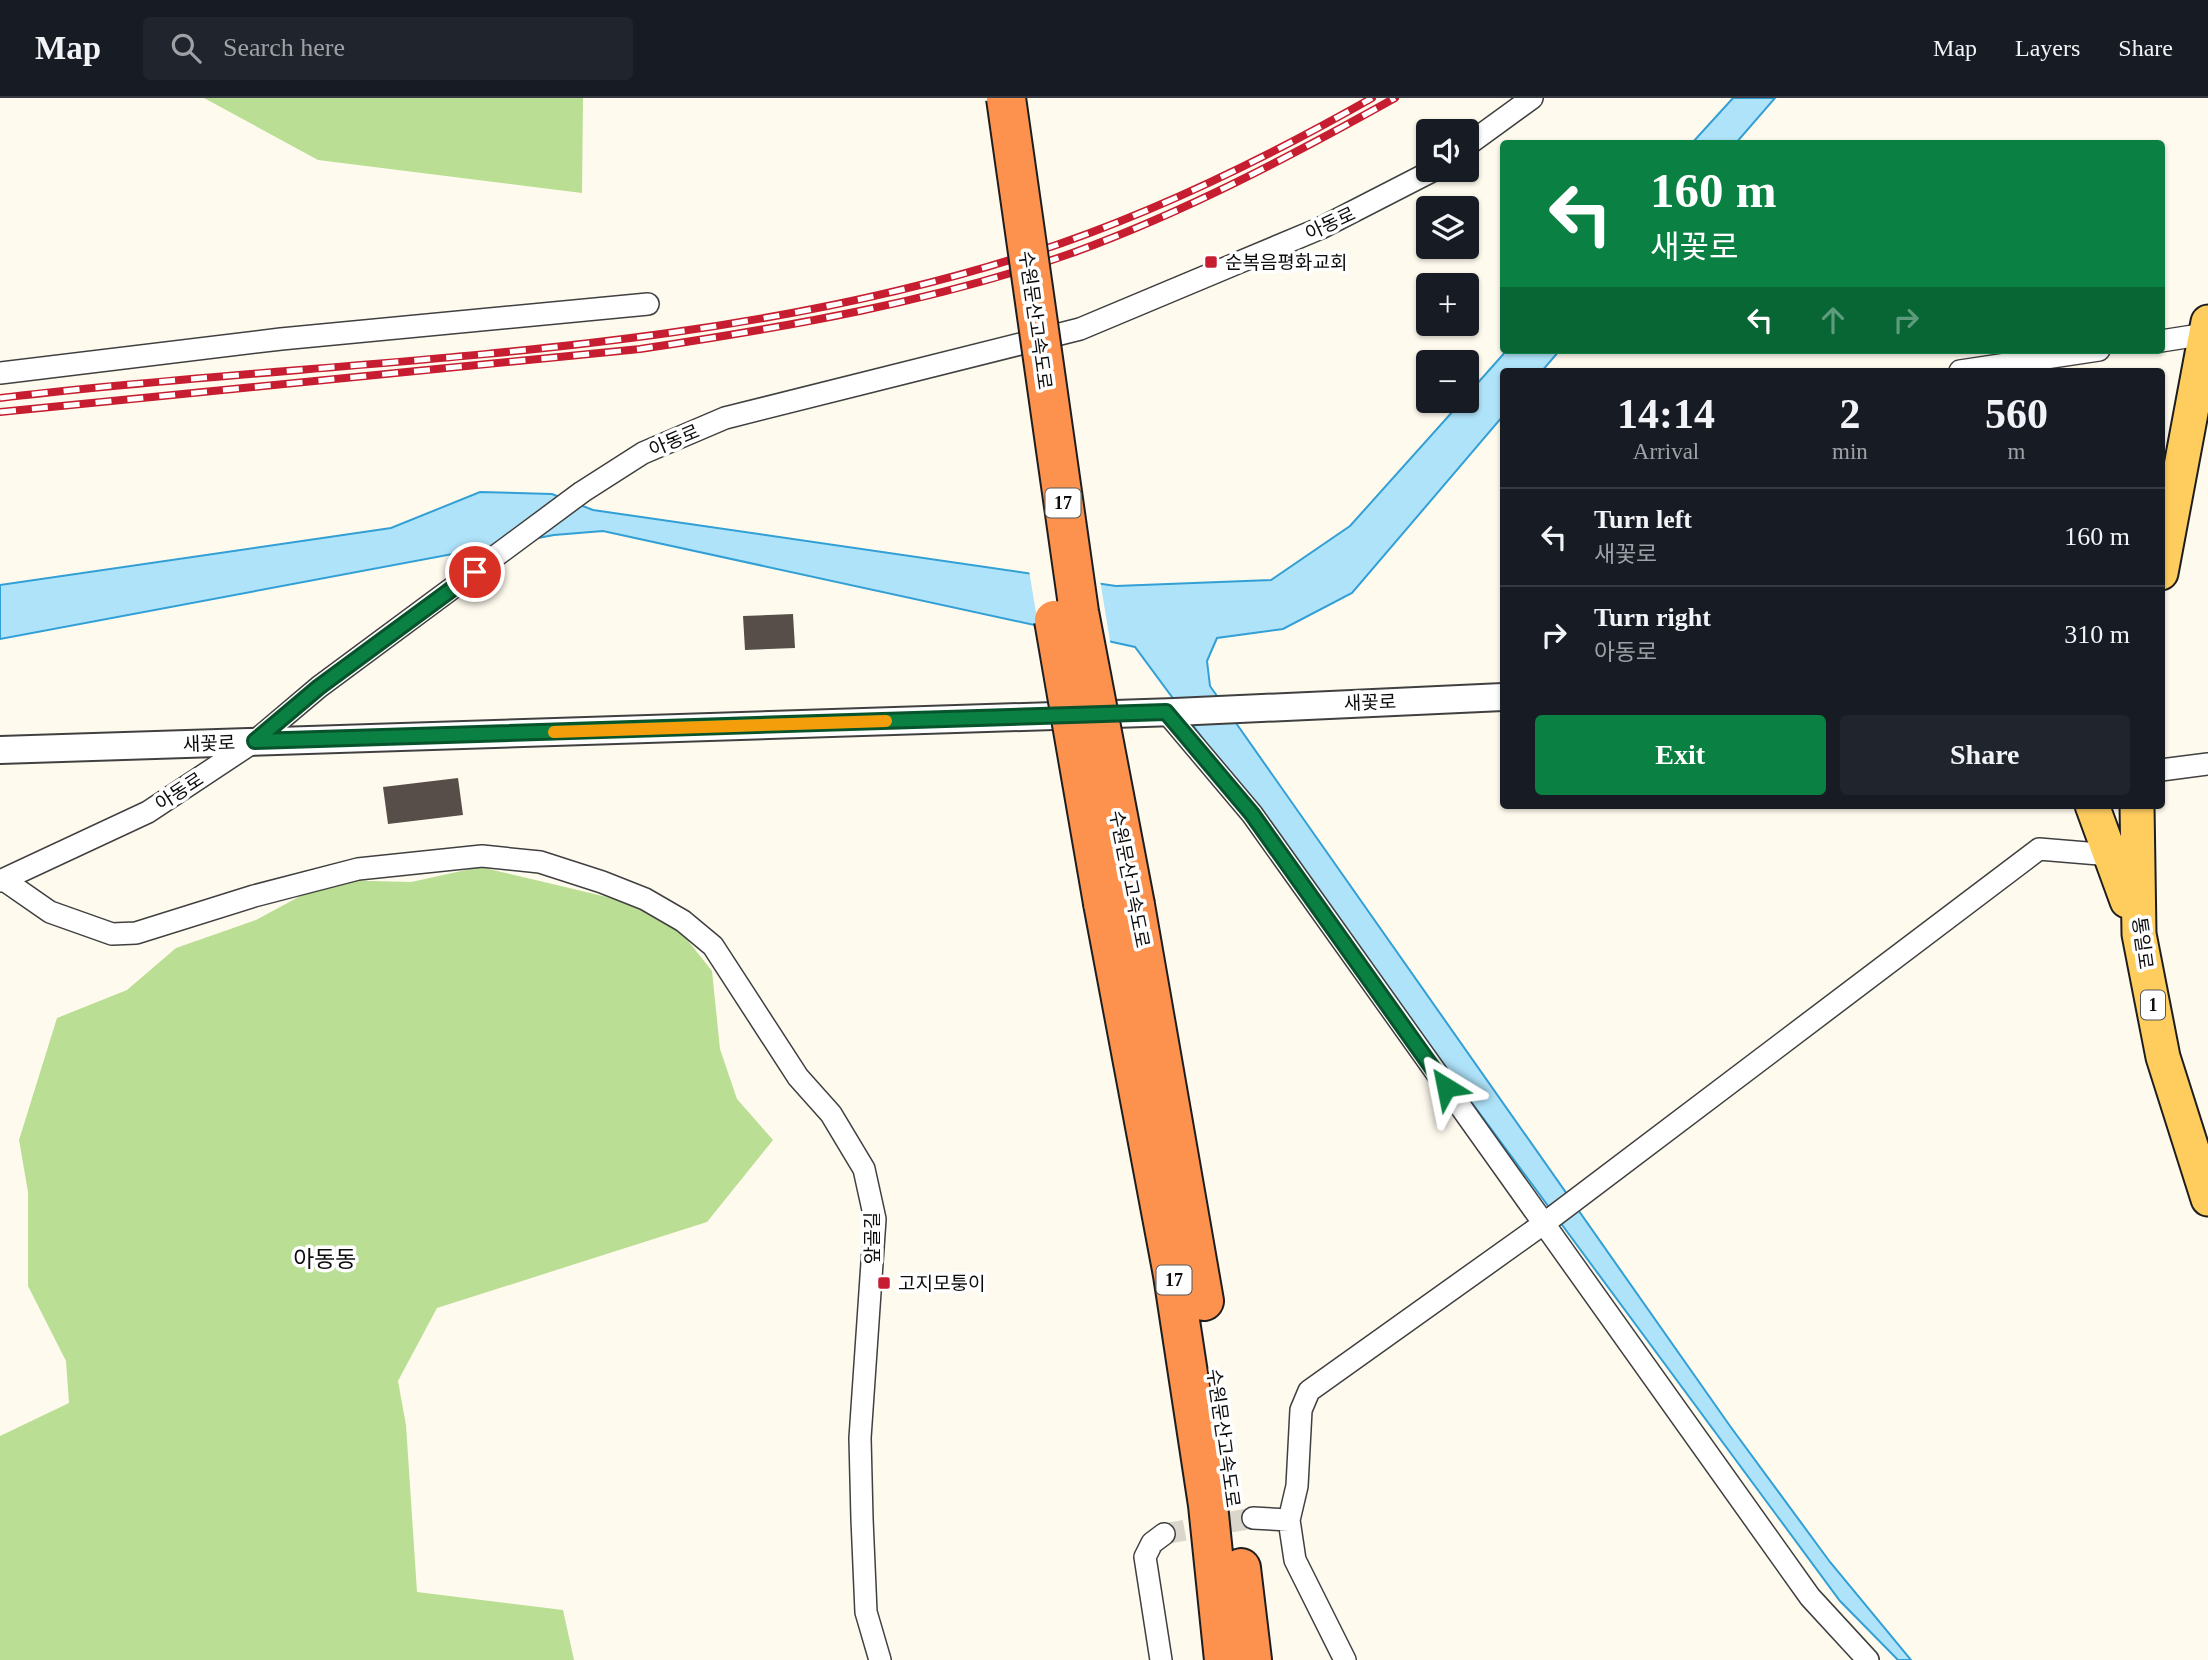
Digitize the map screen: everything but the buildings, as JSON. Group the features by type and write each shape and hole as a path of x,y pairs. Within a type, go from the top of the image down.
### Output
{"highway":[{"name":"수원문산고속도로","path":"979,98 1053,611 1197,1254 1231,1483 1252,1660"},
{"name":"수원문산고속도로","path":"1006,98 1119,904 1208,1505 1224,1660"}],"main road":[{"path":"2165,536 2169,500 2207,328"},
{"path":"2094,809 2138,934"},
{"name":"통일로","path":"2137,809 2138,934 2163,1057 2208,1199"}],"street":[{"path":"1479,137 1532,98"},
{"name":"아동로","path":"2,881 148,811 255,741 319,687 582,492 643,453 725,418 1080,329 1321,228 1416,179"},
{"path":"0,373 281,338 648,304"},
{"path":"2165,340 2207,328"},
{"path":"1979,368 2072,354"},
{"name":"새꽃로","path":"0,750 1170,712 1500,697"},
{"path":"1170,712 1252,814 1547,1221 1810,1597 1868,1660"},
{"path":"2165,769 2208,764"},
{"path":"1345,1660 1295,1560 1289,1520 1296,1500 1301,1410 1309,1391 1547,1221 1591,1185 2039,849 2112,855"},
{"name":"앞골길","path":"2,881 50,912 112,934 136,933 254,896 358,869 482,856 540,862 602,881 683,921 713,946 798,1077 831,1114 864,1169 875,1219 864,1353 860,1438 861,1506 866,1612 880,1660"},
{"path":"1253,1518 1289,1520"},
{"path":"1161,1660 1145,1557 1153,1543 1164,1534"}],"green space":[{"path":"204,98 583,98 582,193 318,160"},
{"path":"480,867 624,901 674,923 712,971 720,1049 737,1099 773,1140 707,1222 437,1308 398,1381 406,1425 417,1592 563,1610 574,1660 0,1660 0,1436 69,1403 66,1361 28,1286 28,1192 19,1140 57,1018 127,990 176,948 256,920 330,880 411,882"}],"water":[{"path":"1733,98 1775,98 1739,140 1695,140"},
{"path":"1503,354 1557,354 1545,368 1500,368 1500,420 1352,593 1283,629 1217,638 1207,661 1210,686 1730,1426 1830,1562 1911,1660 1898,1660 1840,1601 1135,647 603,531 554,535 0,639 0,585 391,528 480,492 552,494 593,510 1116,586 1271,580 1350,526 1451,413 1479,413 1479,381"}],"pier":[{"path":"1029,570 1100,580 1111,647 1039,631"}],"tunnel":[{"path":"1164,1534 1253,1518"}],"railway":[{"path":"0,398 129,384 519,351 648,336 776,316 904,289 1029,254 1117,222 1247,165 1372,98"},
{"path":"0,412 640,349 805,322 914,299 1022,270 1158,219 1317,141 1395,98"}],"slow traffic":[{"path":"554,732 886,721"}],"place":[{"name":"순복음평화교회","path":"1211,262"},
{"name":"고지모퉁이","path":"884,1283"}],"district":[{"name":"아동동","path":"325,1259"}],"route":[{"path":"475,572 319,687 255,741 1166,712 1252,814 1446,1087"}]}
